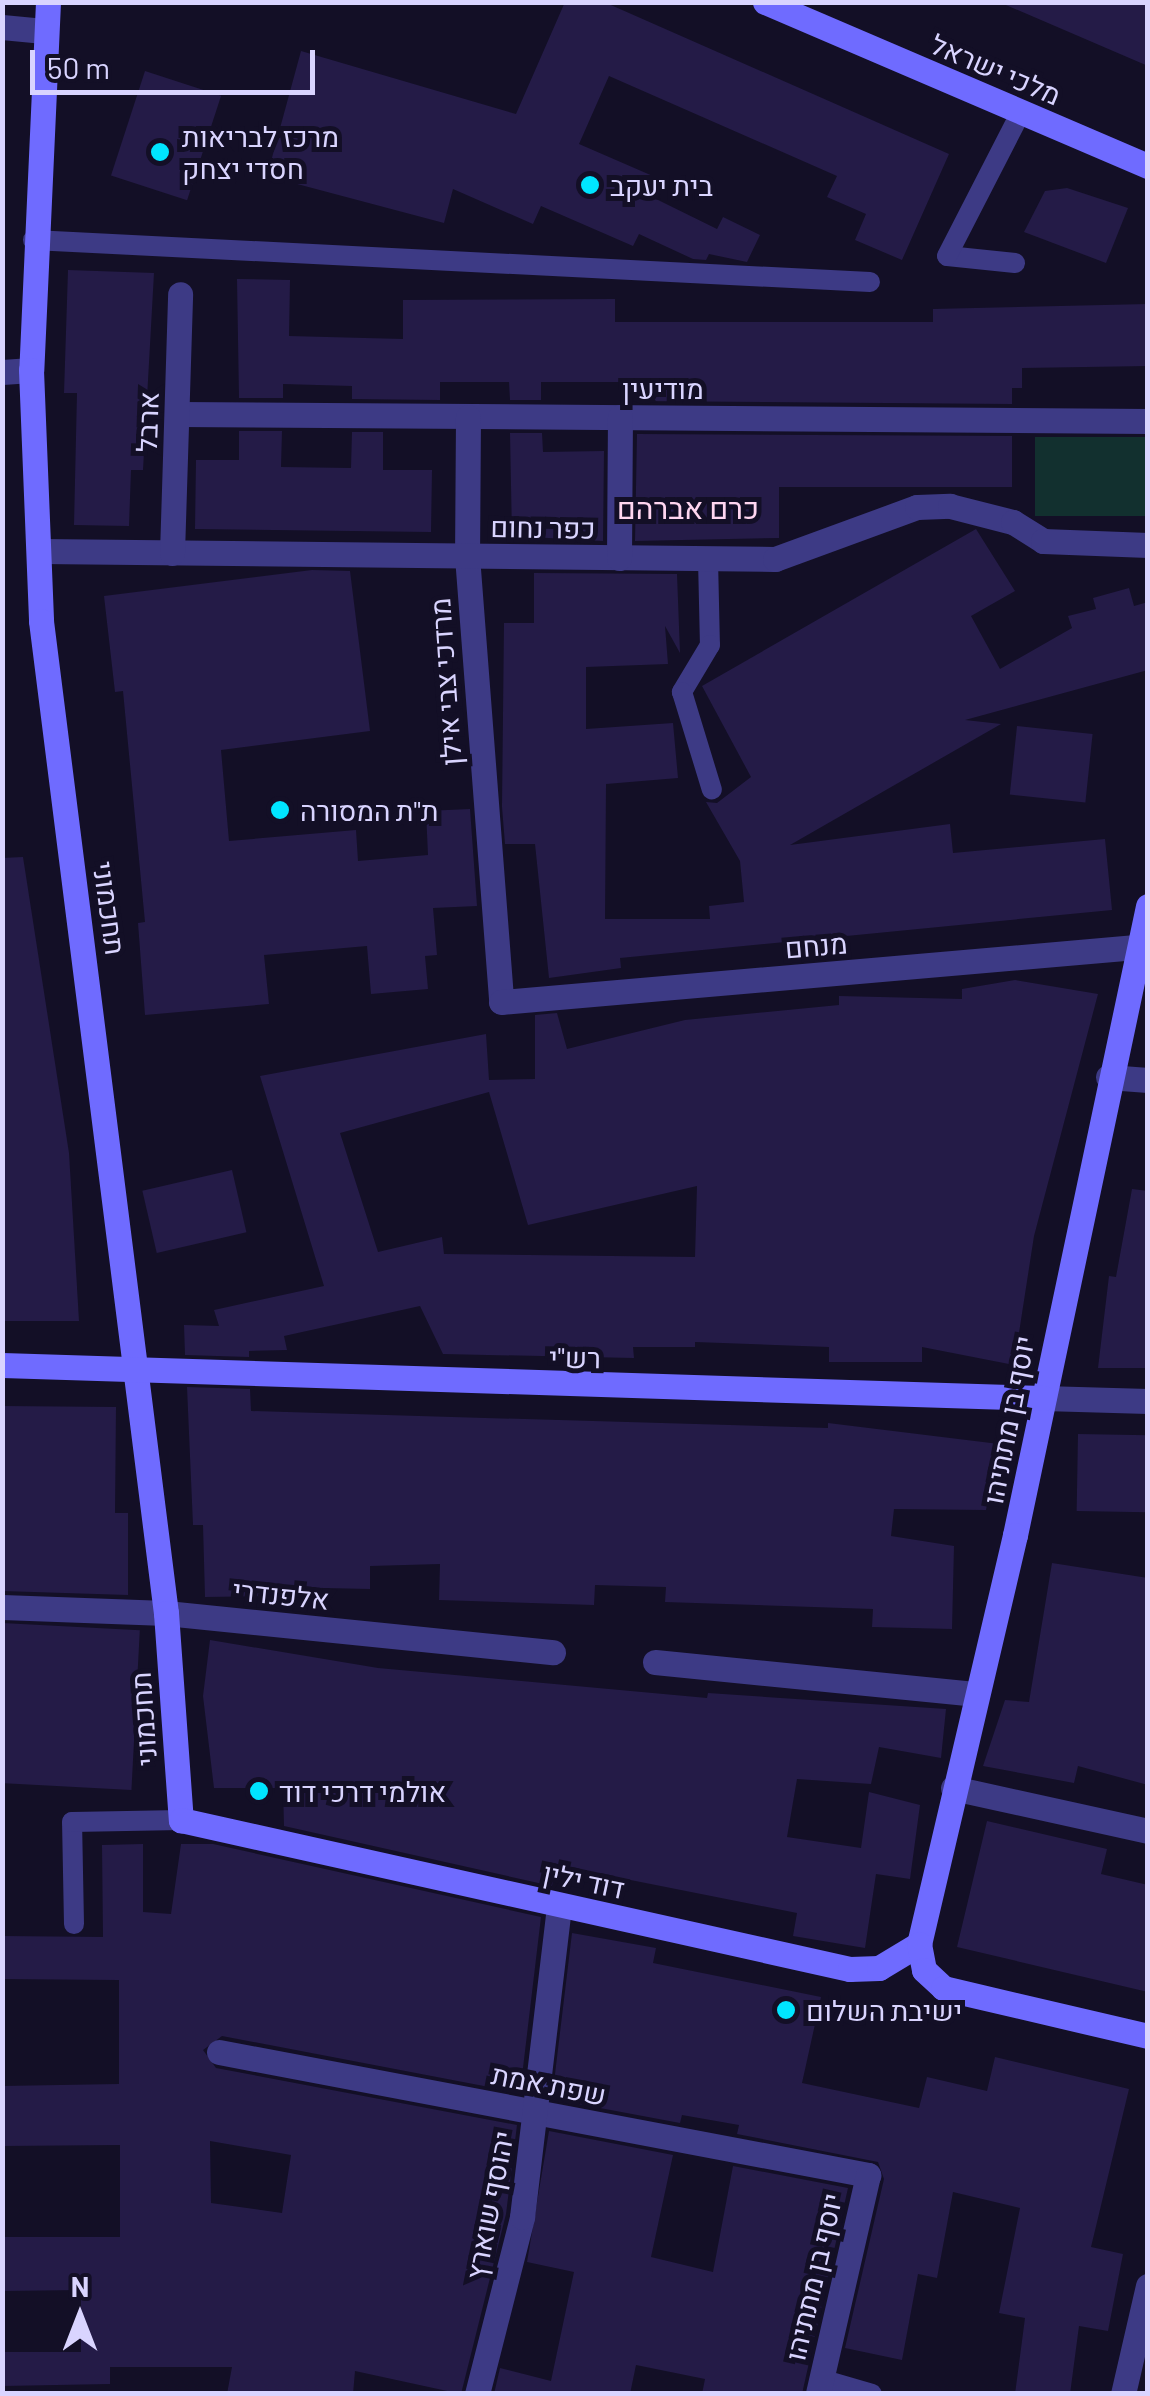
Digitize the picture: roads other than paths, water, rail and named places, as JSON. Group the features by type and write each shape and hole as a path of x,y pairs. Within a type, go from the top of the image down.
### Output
{"street":[{"name":"תחכמוני","path":"48,2 33,240 31,370 42,622 166,1612 181,1820"},
{"name":"מלכי ישראל","path":"765,2 1148,166"},
{"path":"2,28 44,31"},
{"name":"ארבל","path":"172,552 180,294"},
{"path":"2,372 31,370"},
{"name":"מודיעין","path":"178,414 1148,421"},
{"name":"מרדכי צבי אילן","path":"468,417 467,556 502,1002"},
{"path":"619,558 620,417"},
{"name":"כפר נחום","path":"40,551 775,560 917,507 982,511 1064,544 1148,545"},
{"name":"יוסף בן מתתיהו","path":"919,1944 1043,1398 1108,1077 1148,906"},
{"name":"מנחם","path":"502,1002 1136,947"},
{"path":"1108,1077 1148,1080"},
{"name":"רש\"י","path":"2,1365 136,1366 507,1385 1148,1402"},
{"name":"אלפנדרי","path":"2,1607 166,1612 553,1652"},
{"path":"655,1662 974,1694"},
{"path":"954,1788 1148,1830"},
{"name":"דוד ילין","path":"181,1820 850,1969 880,1968 919,1944"},
{"name":"יהוסף שוארץ","path":"477,2394 522,2217 559,1905"},
{"path":"919,1944 924,1970 943,1988 1148,2036"},
{"name":"שפת אמת","path":"218,2052 868,2174"},
{"name":"יוסף בן מתתיהו","path":"819,2386 868,2174"},
{"path":"1123,2394 1148,2286"}],"lane":[{"path":"1015,263 947,256 1021,112"},
{"path":"33,240 870,282"},
{"path":"708,559 710,646 682,692 712,790"},
{"name":"דוד ילין","path":"74,1924 72,1822 181,1820"},
{"path":"819,2386 872,2394"}],"place":[{"name":"מרכז לבריאות חסדי יצחק","path":"160,152"},
{"name":"בית יעקב","path":"590,185"},
{"name":"ת\"ת המסורה","path":"280,810"},
{"name":"אולמי דרכי דוד","path":"259,1791"},
{"name":"ישיבת השלום","path":"786,2010"}],"district":[{"name":"כרם אברהם","path":"688,507"}]}
